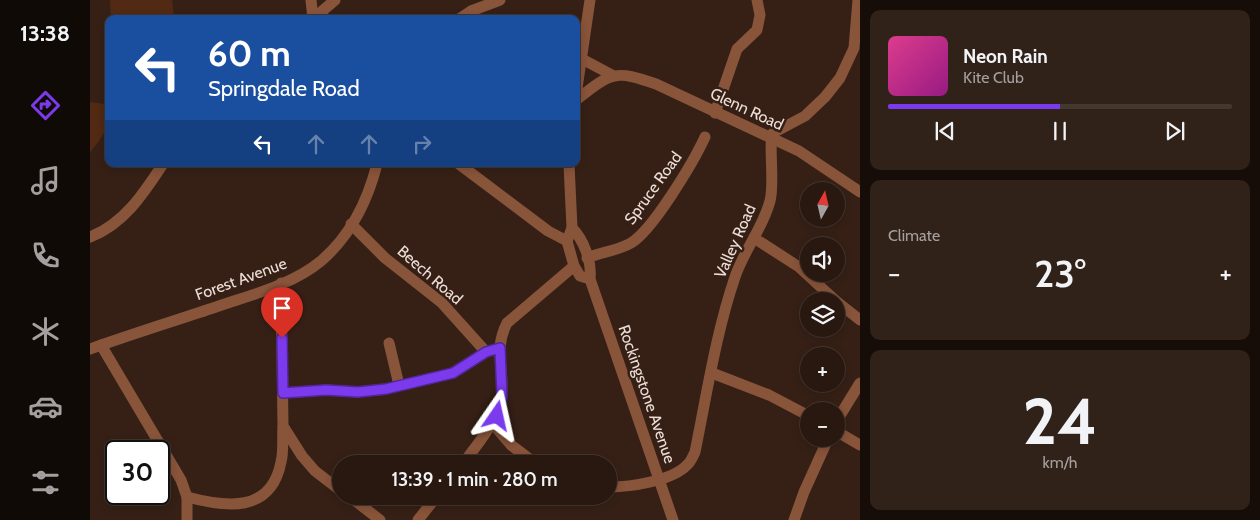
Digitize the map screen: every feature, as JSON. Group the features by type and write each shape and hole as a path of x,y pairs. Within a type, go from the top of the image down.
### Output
{"street":[{"path":"311,0 313,15"},
{"path":"465,15 483,3 500,0"},
{"path":"580,70 590,0"},
{"path":"715,113 737,49 757,30 760,15 757,0"},
{"path":"770,138 773,133 805,116 825,97 840,78 854,48 858,0"},
{"path":"317,15 332,2"},
{"name":"Glenn Road","path":"582,58 612,75 634,76 656,84 799,151 860,192"},
{"path":"580,97 612,75"},
{"name":"Spruce Road","path":"587,258 616,249 632,242 638,237 683,178 705,137"},
{"name":"Valley Road","path":"617,488 659,479 682,470 689,464 695,452 719,330 735,276 771,200 773,157 770,138"},
{"path":"90,237 101,233 126,214 161,167"},
{"name":"Forest Avenue","path":"96,347 302,274 334,248 351,224 362,207 376,167"},
{"path":"463,167 548,231 567,241 574,266 580,276 590,279"},
{"name":"Rockingstone Avenue","path":"567,241 572,228 569,167"},
{"name":"Beech Road","path":"351,224 385,258 442,303 486,352"},
{"name":"Rockingstone Avenue","path":"572,228 581,236 591,269 590,279 673,520"},
{"path":"754,238 799,268 826,292"},
{"path":"469,455 497,416 502,397 501,334 507,323 574,266"},
{"path":"187,497 211,503 236,505 262,495 277,476 282,461 281,283"},
{"path":"845,308 860,320"},
{"path":"389,343 389,351 399,385"},
{"path":"96,347 181,480 187,497 187,520"},
{"path":"283,393 326,390 358,392 399,385 453,373 486,352 500,348"},
{"path":"712,373 769,395 800,411"},
{"path":"845,407 860,383"},
{"path":"492,423 511,445 524,455"},
{"path":"282,426 302,456 332,484"},
{"path":"845,436 860,445"},
{"path":"794,520 804,492 824,447"},
{"path":"361,505 380,520"},
{"path":"418,520 430,505"}],"shaded area":[{"path":"110,0 172,0 174,15 111,15"},
{"path":"90,102 105,104 105,130 90,152"}],"route":[{"path":"282,338 283,393 326,390 358,392 386,389 453,373 486,352 500,348 502,397 497,416"}]}
